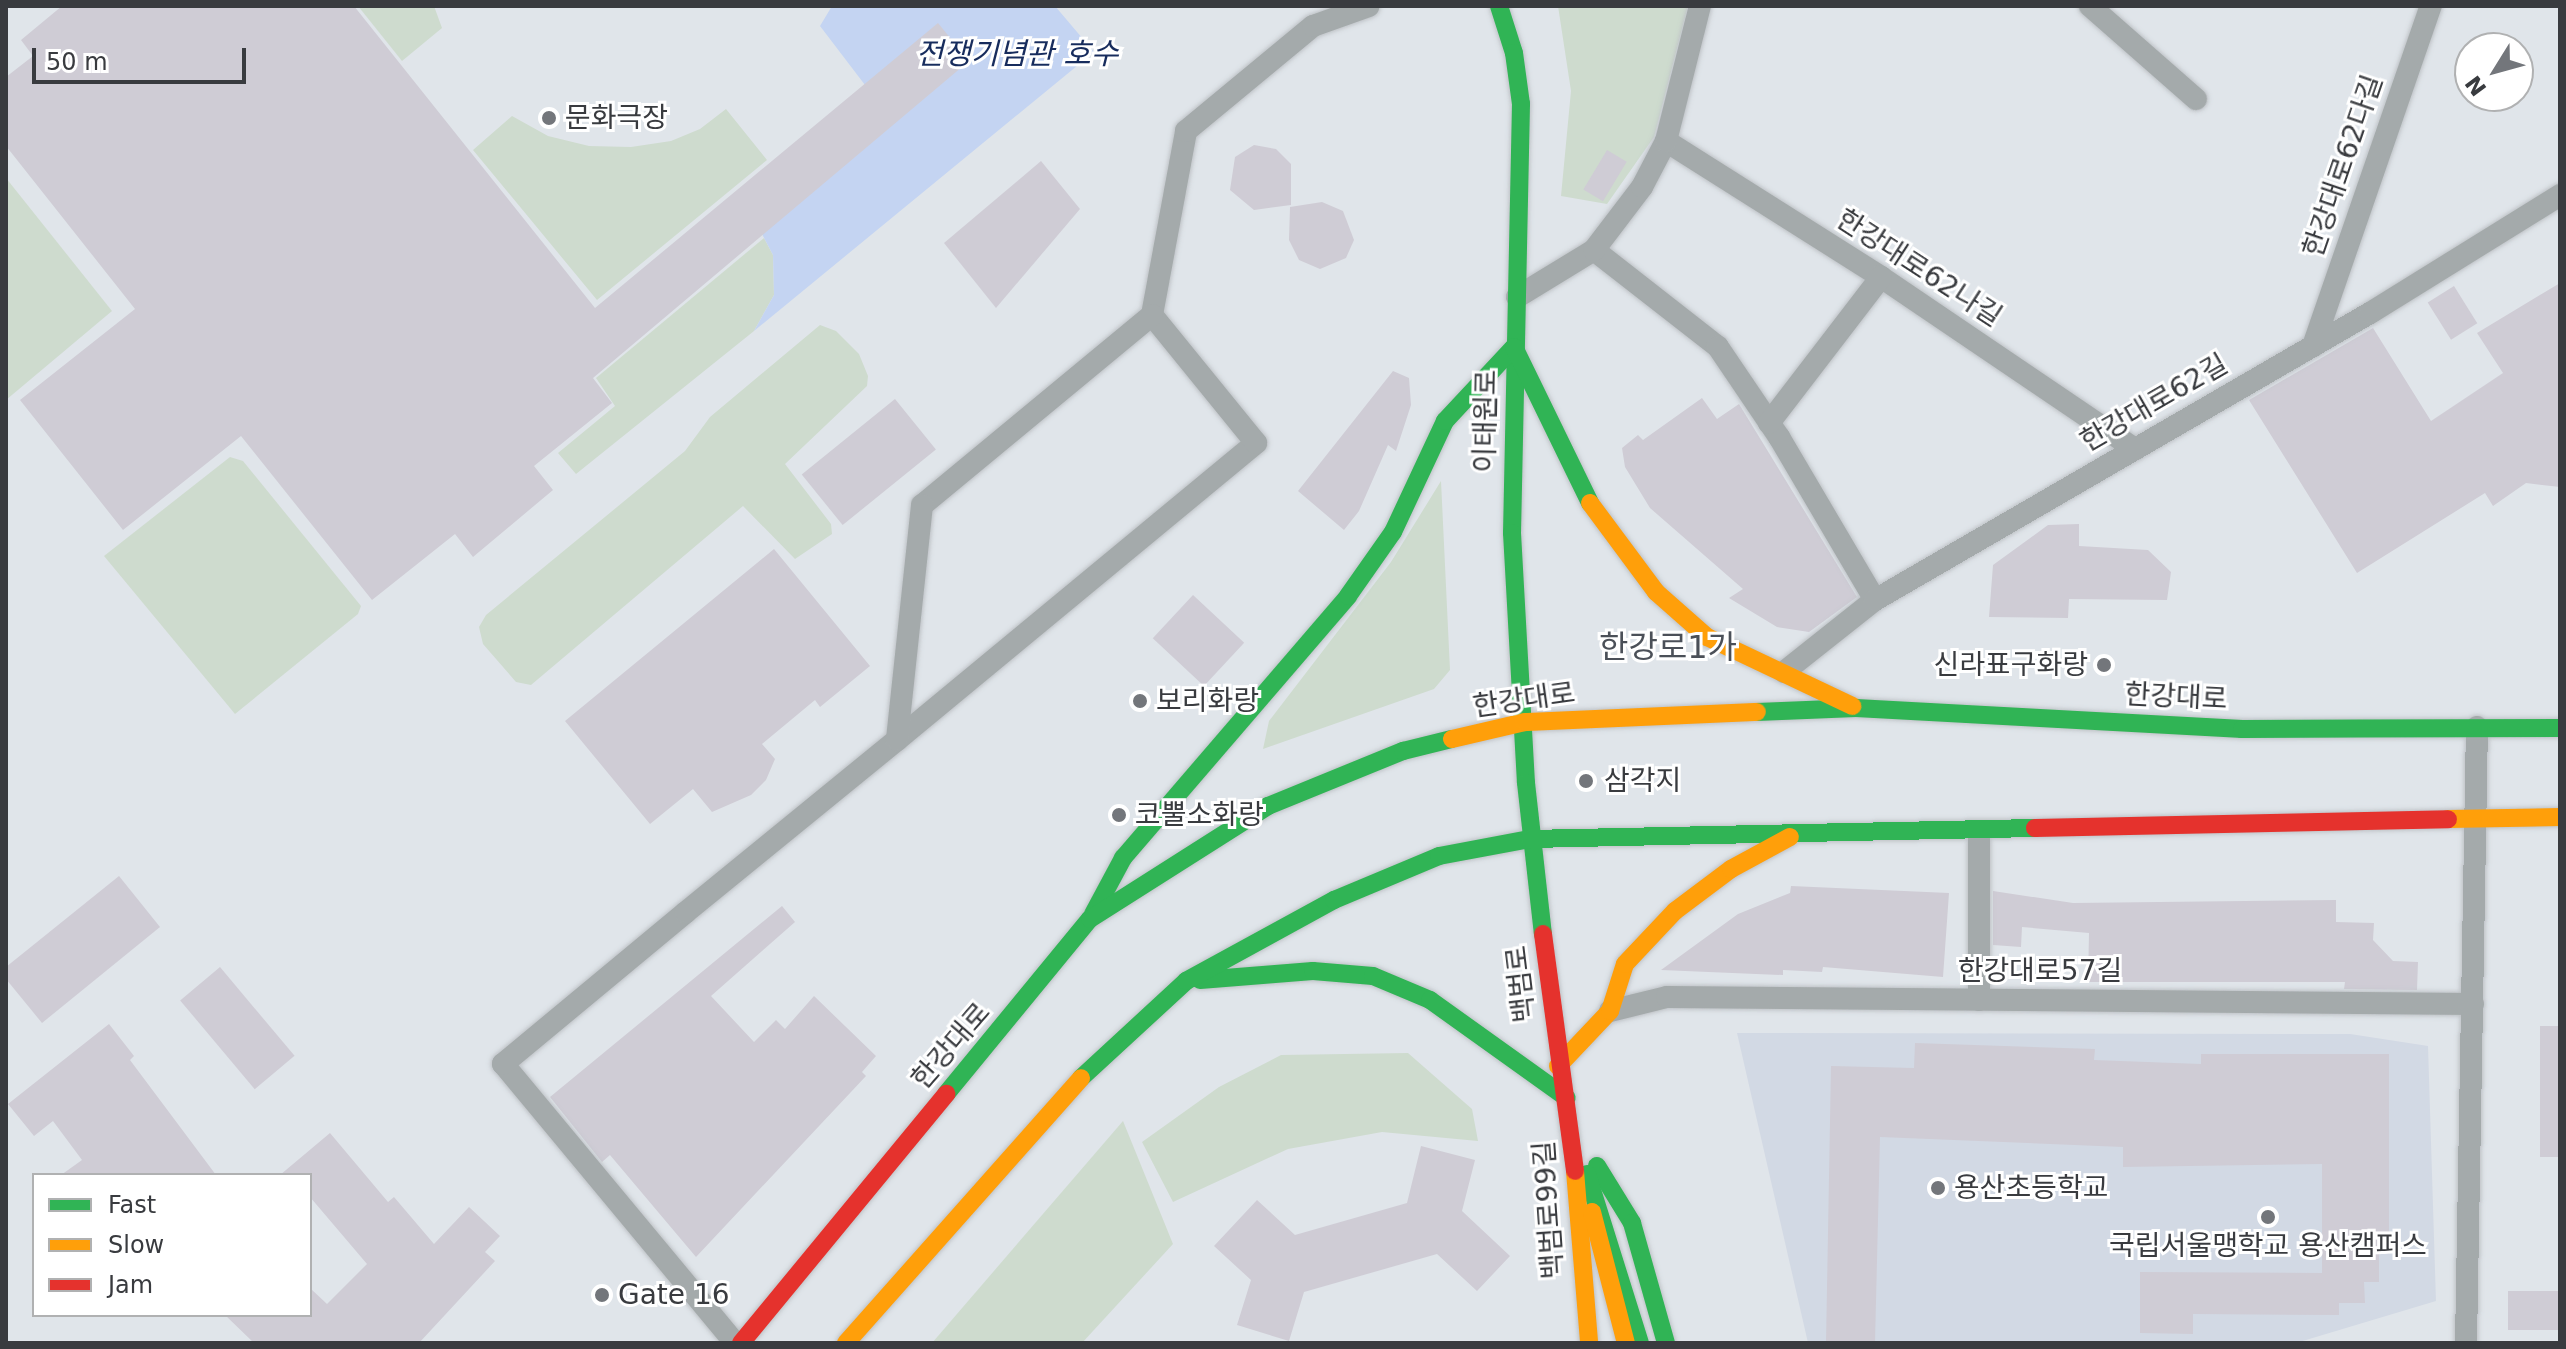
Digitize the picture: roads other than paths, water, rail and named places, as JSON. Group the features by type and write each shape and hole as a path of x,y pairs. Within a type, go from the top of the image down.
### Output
{"main road":[{"name":"이태원로","path":"1499,6 1514,53 1521,104 1512,533 1530,839"},
{"path":"1090,919 1123,858 1348,596 1393,532 1445,421 1514,347 1565,460 1598,518 1656,592 1707,637 1856,708"},
{"name":"한강대로","path":"741,1343 1013,1018 1090,919 1273,804 1403,751 1525,722 1856,708 2242,729 2560,728"},
{"path":"846,1343 1086,1072 1186,981 1334,900 1439,856 1530,839 1979,831 2472,815 2560,817"},
{"path":"1558,1066 1610,1011 1625,964 1675,911 1731,869 1792,835"},
{"name":"백범로","path":"1530,839 1558,1066 1626,1343"},
{"path":"1186,981 1313,971 1373,976 1430,1000 1567,1098"},
{"name":"백범로","path":"1571,1122 1640,1343"},
{"name":"백범로99길","path":"1571,1122 1589,1343"},
{"name":"백범로99길","path":"1571,1122 1632,1223 1666,1343"}],"street":[{"path":"897,740 922,505 1152,315 1186,131 1313,26 1369,6"},
{"path":"1517,297 1594,250 1642,187 1666,141 1700,6"},
{"path":"2090,6 2196,99"},
{"name":"한강대로62다길","path":"2313,346 2431,6"},
{"name":"한강대로62나길","path":"1666,141 1881,277 2135,449"},
{"name":"한강대로62길","path":"1784,672 1875,600 2313,346 2560,195"},
{"path":"1594,250 1718,347 1769,423 1875,600"},
{"path":"1769,423 1881,277"},
{"path":"735,1343 503,1064 1256,443 1152,315"},
{"path":"2466,1343 2473,1004 2472,815 2477,727"},
{"path":"1979,831 1979,1000"},
{"name":"한강대로57길","path":"1610,1011 1667,997 2473,1004"}],"water":[{"name":"전쟁기념관 호수","path":"832,6 1055,6 1094,52 754,331 774,295 773,255 762,234 865,85 820,26"}],"place":[{"name":"문화극장","path":"549,118"},
{"name":"신라표구화랑","path":"2104,665"},
{"name":"보리화랑","path":"1140,701"},
{"name":"삼각지","path":"1586,781"},
{"name":"코뿔소화랑","path":"1119,815"},
{"name":"용산초등학교","path":"1938,1188"},
{"name":"국립서울맹학교 용산캠퍼스","path":"2268,1217"},
{"name":"Gate 16","path":"602,1295"}],"district":[{"name":"한강로1가","path":"1668,647"}]}
